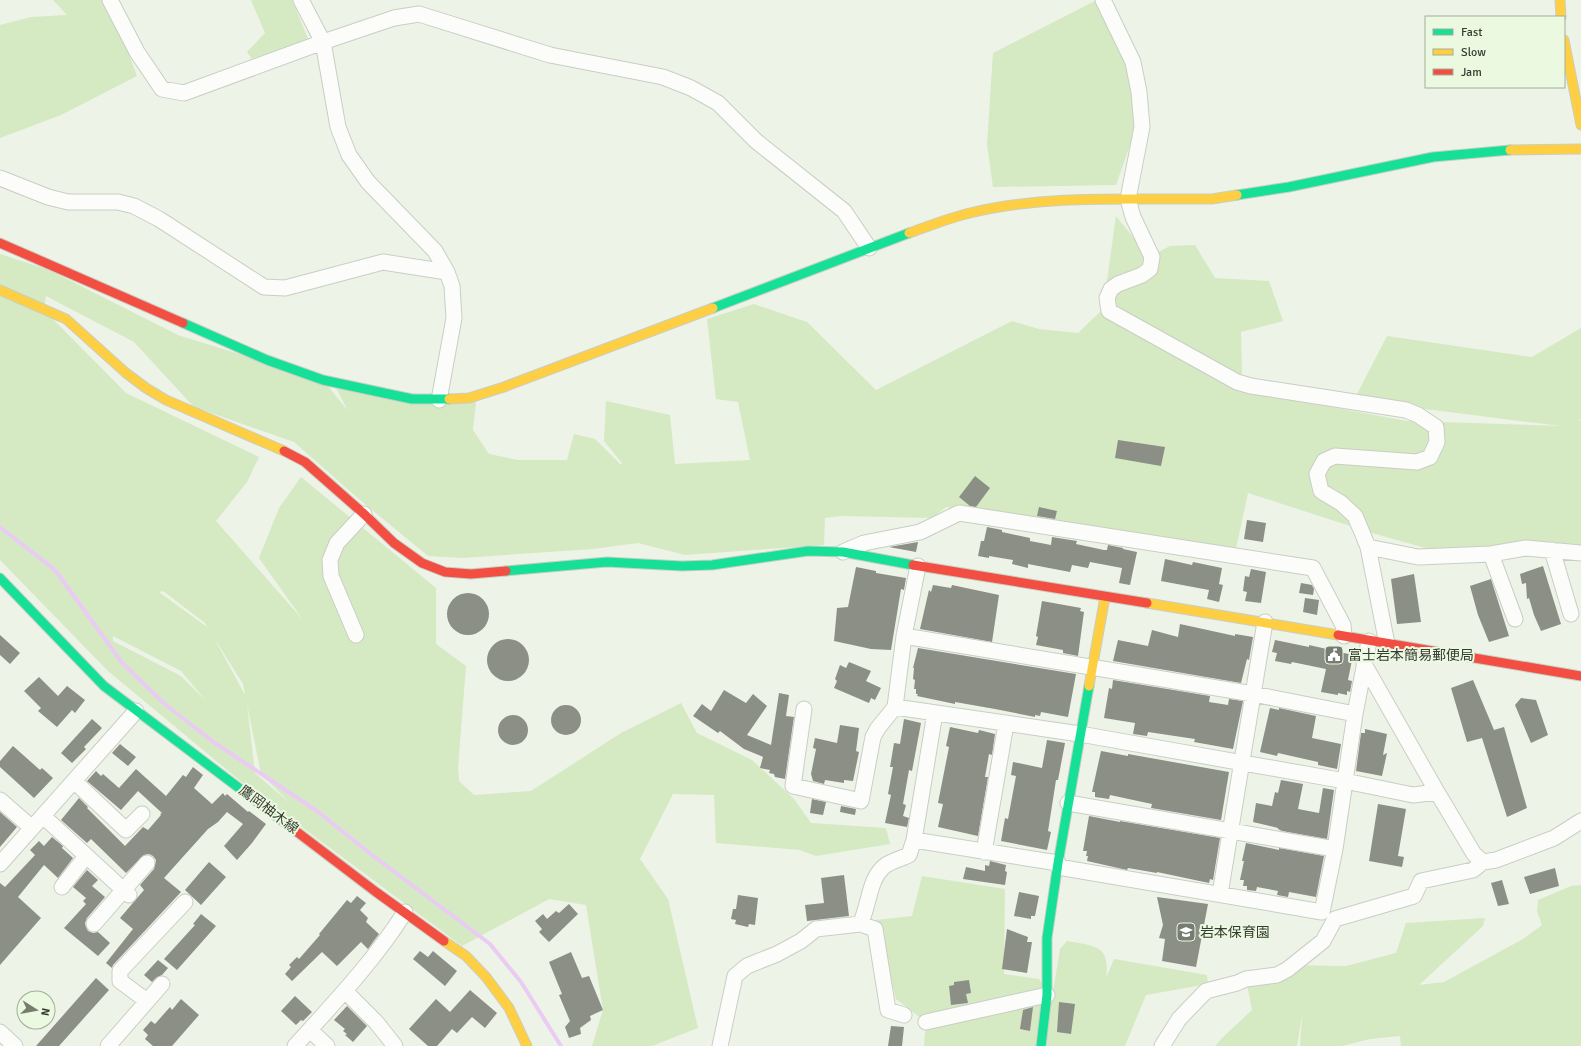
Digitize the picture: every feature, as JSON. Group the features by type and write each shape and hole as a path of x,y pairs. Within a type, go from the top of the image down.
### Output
{"street":[{"path":"110,0 137,52 162,90 184,93 323,42 394,18 419,14 550,54 663,77 691,88 718,103 756,141 844,211 869,248"},
{"path":"301,0 323,42 338,127 349,155 368,182 435,251 447,272 452,286 454,318 439,400"},
{"path":"1103,0 1133,62 1139,92 1142,127 1128,199 1133,217 1152,257 1150,269 1142,275 1118,284 1111,289 1107,298 1109,311 1238,382 1251,386 1406,410 1418,415 1436,427 1437,442 1430,457 1417,462 1335,456 1324,461 1317,474 1321,490 1341,503 1355,516 1368,547 1387,644"},
{"path":"1560,0 1561,16"},
{"path":"1565,45 1581,125"},
{"path":"0,243 267,360 316,378 384,394 412,399 439,400 469,398 504,387 869,248 970,213 1015,205 1061,200 1212,199 1289,187 1434,157 1512,150 1581,148"},
{"path":"0,178 48,197 68,202 118,202 134,206 159,219 264,287 285,288 383,262 447,272"},
{"path":"0,290 66,319 126,373 146,388 166,400 279,448 305,462 364,514 394,544 422,563 445,572 465,573 539,569 607,562 682,566 712,565 808,551 843,552 918,566 1265,622 1369,641 1581,676"},
{"path":"843,552 864,543 920,532 959,513 1313,568 1343,625 1344,636"},
{"path":"356,636 331,576 330,560 337,543 364,514"},
{"path":"1368,547 1418,557 1491,554 1526,548 1581,552"},
{"path":"1552,550 1571,614"},
{"path":"1491,554 1515,619"},
{"path":"804,709 793,786 861,801 873,737 878,728 895,707 904,636 918,566"},
{"name":"鷹岡柚木線","path":"0,578 104,686 136,712 196,754 405,912 466,956 486,977 509,1008 523,1043"},
{"path":"1041,1046 1047,995 1047,938 1068,803 1093,667 1104,597"},
{"path":"1220,894 1265,622"},
{"path":"904,636 1253,694 1356,714"},
{"path":"914,840 1322,912 1335,849 1364,664 1369,641"},
{"path":"1364,664 1474,854 1483,862"},
{"path":"895,707 1080,734 1345,781 1413,795 1437,792"},
{"path":"0,864 136,712"},
{"path":"860,924 866,914 874,879 886,866 909,855 914,840 935,713"},
{"path":"984,852 1006,724"},
{"path":"74,781 126,830 142,814"},
{"path":"0,800 32,828"},
{"path":"1068,803 1335,849"},
{"path":"42,816 126,892"},
{"path":"1162,1046 1179,1020 1206,991 1237,983 1246,979 1277,975 1288,969 1323,942 1335,919 1414,896 1421,881 1473,870 1483,862 1496,860 1554,838 1581,821"},
{"path":"62,887 86,856"},
{"path":"94,924 126,892 147,863"},
{"path":"147,1001 120,981 120,971 185,902"},
{"path":"295,1046 345,991 392,933 405,912"},
{"path":"720,1046 734,976 747,966 777,954 801,941 816,929 860,924 874,929 888,1010 904,1015"},
{"path":"108,1046 162,984"},
{"path":"345,991 376,1022 395,1046"},
{"path":"926,1022 1047,995"},
{"path":"310,1030 327,1046"},
{"path":"0,1032 15,1046"}],"green space":[{"path":"53,0 109,0 137,76 61,115 0,138 0,25 31,17 67,15"},
{"path":"251,0 292,0 308,39 252,59 247,52 265,33"},
{"path":"1097,0 1126,64 1136,128 1116,185 993,187 987,144 993,53"},
{"path":"1116,216 1149,257 1170,246 1195,245 1215,278 1269,281 1283,321 1241,332 1242,376 1239,390 1407,421 1561,426 1401,406 1356,396 1387,336 1532,357 1581,328 1581,419 1577,421 1581,420 1581,547 1571,551 1479,563 1372,533 1248,493 1235,553 946,507 933,518 841,516 825,518 824,545 685,555 638,543 593,549 462,558 428,556 360,500 294,442 194,407 134,342 46,296 44,310 126,393 259,457 247,482 216,521 303,620 259,558 279,508 301,477 436,588 436,644 466,666 458,768 459,781 474,795 531,791 621,733 681,703 697,733 752,760 794,799 811,823 886,828 890,844 816,856 800,850 716,843 714,795 673,794 640,859 668,899 698,1028 652,1046 592,1046 603,1010 586,905 549,899 462,946 244,784 108,671 0,560 0,254 49,270 178,335 323,380 348,411 333,382 476,402 473,430 489,454 518,460 567,460 574,434 595,439 621,465 622,463 604,441 606,401 670,415 675,464 750,460 738,402 716,399 707,319 754,304 807,322 876,390 1012,321 1039,329 1078,333 1103,309","holes":["163,591 205,623 207,627 159,592","113,636 181,671 206,701 181,676 113,641","213,636 243,684 245,695","247,704 261,774 292,805 255,773"]},
{"path":"922,876 1005,889 1004,974 1039,979 1052,998 1060,949 1067,941 1092,946 1103,953 1106,959 1107,967 1106,978 1114,959 1207,975 1208,984 1146,995 1125,1046 924,1046 926,1022 896,999 876,920 912,916"},
{"path":"1581,885 1581,1046 1401,1046 1400,1036 1370,1039 1342,1046 1300,1046 1302,1015 1297,1046 1215,1046 1252,1010 1247,984 1282,965 1346,966 1396,953 1406,923 1485,918 1483,926 1419,985 1444,982 1523,939 1542,925 1537,911 1538,900 1571,886"}],"building":[{"path":"1118,440 1165,447 1161,466 1115,458"},
{"path":"975,476 990,488 976,507 970,506 959,497"},
{"path":"1039,507 1057,511 1055,519 1037,516"},
{"path":"1247,520 1266,523 1263,542 1244,539"},
{"path":"987,527 1030,538 1030,541 1051,545 1052,537 1077,541 1076,544 1104,550 1107,550 1108,545 1137,552 1130,585 1119,583 1122,568 1090,562 1088,568 1072,565 1070,572 1028,564 1028,568 1012,564 1013,560 989,556 989,558 978,556 981,541 984,541"},
{"path":"918,542 916,552 889,547"},
{"path":"1165,559 1192,565 1193,562 1222,568 1219,584 1223,585 1219,602 1207,599 1209,590 1161,581"},
{"path":"1543,566 1561,624 1541,631 1529,598 1527,599 1526,583 1522,584 1520,574"},
{"path":"856,567 876,571 876,573 906,578 904,590 901,589 891,650 871,649 834,641 837,608 848,607"},
{"path":"1251,569 1266,572 1261,603 1245,601 1247,592 1243,591 1245,576 1249,577"},
{"path":"1414,574 1421,622 1397,624 1391,579"},
{"path":"1491,579 1509,636 1489,642 1478,615 1470,586"},
{"path":"1301,583 1312,585 1314,589 1313,595 1299,593"},
{"path":"933,585 951,588 952,585 999,595 992,642 920,629 929,590 931,592"},
{"path":"468,593 483,599 489,614 483,629 468,635 453,629 447,614 453,599"},
{"path":"1305,598 1319,600 1317,615 1303,612"},
{"path":"1042,601 1081,608 1080,611 1084,612 1078,656 1063,653 1063,650 1036,645 1038,637 1036,636"},
{"path":"1180,624 1235,636 1235,634 1253,637 1249,660 1247,659 1241,683 1113,661 1118,640 1148,646 1152,630 1178,637"},
{"path":"0,635 20,653 10,664 0,655"},
{"path":"508,639 523,645 529,660 523,675 508,681 493,675 487,660 493,645"},
{"path":"1275,640 1309,647 1309,645 1353,655 1348,680 1352,681 1350,692 1347,691 1347,695 1338,693 1338,695 1321,692 1326,669 1292,662 1291,664 1275,661 1277,653 1272,652"},
{"path":"918,648 1076,674 1068,717 1041,712 1040,716 1035,715 1035,717 955,702 955,704 917,696 918,694 916,694 916,689 914,689 915,680 913,679 913,668"},
{"path":"849,662 871,671 866,681 881,688 875,700 871,698 869,703 834,688 837,681 835,679 840,665 846,668"},
{"path":"39,677 58,696 67,686 85,700 75,713 72,710 57,727 38,711 41,708 24,691"},
{"path":"1113,680 1210,696 1209,702 1228,705 1229,699 1243,701 1233,749 1194,742 1195,739 1148,732 1147,736 1133,734 1135,723 1104,718 1109,688 1112,689"},
{"path":"1473,680 1494,730 1504,727 1527,808 1507,817 1482,738 1467,742 1451,688"},
{"path":"724,690 746,703 753,694 767,706 747,735 771,745 779,693 789,695 786,716 794,717 785,779 775,777 774,774 769,773 770,770 760,768 763,757 744,749 720,731 718,733 693,716 702,704 711,711"},
{"path":"1521,698 1536,700 1548,735 1531,743 1515,705"},
{"path":"566,705 577,709 581,720 577,731 566,735 555,731 551,720 555,709"},
{"path":"1270,708 1279,710 1279,708 1316,716 1312,738 1341,744 1337,769 1318,765 1318,762 1278,753 1277,756 1260,752"},
{"path":"513,715 524,719 528,730 524,741 513,745 502,741 498,730 502,719"},
{"path":"92,719 102,728 84,747 86,749 72,763 61,753"},
{"path":"904,719 921,723 912,771 909,770 903,804 906,805 903,816 909,818 907,827 885,823 891,795 888,794 893,767 890,767 894,743 900,744"},
{"path":"840,725 859,728 856,751 859,752 853,781 844,780 844,783 825,780 824,784 813,781 811,774 816,749 813,748 815,738 837,743"},
{"path":"950,727 978,733 979,730 995,734 992,755 989,754 985,777 988,777 978,836 938,827 943,804 938,803 949,747 946,746"},
{"path":"1365,729 1387,734 1383,755 1387,753 1382,776 1356,771 1361,733 1365,733"},
{"path":"1047,740 1065,743 1058,780 1056,780 1048,831 1051,832 1047,850 1001,841 1005,818 1008,819 1016,776 1011,775 1013,762 1042,768"},
{"path":"120,744 136,757 128,766 112,753"},
{"path":"13,746 40,770 42,768 53,778 34,798 0,767 0,761"},
{"path":"1101,751 1128,756 1128,754 1229,772 1221,820 1151,808 1152,804 1110,795 1109,799 1095,797 1095,792 1092,792"},
{"path":"193,767 203,775 194,788 212,804 223,793 225,796 227,794 248,812 249,811 266,824 237,860 224,846 243,824 227,812 218,822 208,829 164,878 181,892 113,965 112,968 106,963 133,929 120,918 144,890 140,885 154,869 156,860 149,854 144,855 126,873 91,839 87,843 61,820 79,798 125,846 143,827 148,830 162,813 138,791 121,810 87,781 96,771 101,776 103,774 119,788 136,769 166,796 183,775 186,777"},
{"path":"1281,780 1303,784 1298,809 1319,813 1323,788 1334,790 1327,839 1282,831 1278,828 1253,822 1256,803 1272,806 1275,792 1278,793"},
{"path":"812,799 826,802 823,815 810,813"},
{"path":"1378,804 1406,809 1398,856 1404,857 1402,867 1369,861"},
{"path":"841,806 856,809 855,815 840,812"},
{"path":"0,812 17,827 0,847"},
{"path":"1089,816 1220,838 1213,880 1210,879 1209,883 1157,872 1128,868 1127,870 1087,861 1087,851 1083,851"},
{"path":"52,837 63,846 62,848 73,858 58,878 44,865 18,897 41,918 0,965 0,883 5,887 35,855 30,850 39,841 44,846"},
{"path":"1246,843 1279,850 1279,848 1324,856 1316,897 1289,892 1288,897 1277,895 1278,891 1257,887 1256,891 1247,890 1247,886 1243,886 1244,880 1240,880"},
{"path":"990,861 1006,865 1005,871 1007,872 1005,885 963,879 966,867 985,871 985,865 989,866"},
{"path":"209,862 226,877 201,905 185,890"},
{"path":"1555,868 1559,886 1530,894 1524,877"},
{"path":"87,870 98,880 92,886 105,897 87,918 85,923 88,931 93,933 98,932 110,943 98,956 64,928 86,904 83,901 86,898 73,887"},
{"path":"844,875 849,916 807,921 805,905 824,903 821,878"},
{"path":"1502,880 1509,904 1498,906 1491,883"},
{"path":"1019,892 1039,896 1035,916 1031,916 1031,919 1014,916"},
{"path":"738,895 758,898 755,925 749,924 748,927 735,924 736,920 731,919 733,909 736,909"},
{"path":"357,896 366,903 360,910 368,918 366,922 379,934 368,949 361,942 337,966 322,952 292,981 285,974 291,967 289,965 297,957 299,959 347,900 351,903"},
{"path":"1157,897 1208,904 1196,967 1162,961 1165,939 1159,938 1163,925"},
{"path":"569,904 578,914 549,942 539,932 542,929 535,921 543,914 547,919 556,911 559,913"},
{"path":"201,914 216,926 177,970 164,959 195,925 193,924"},
{"path":"1007,929 1028,937 1027,942 1032,942 1027,973 1002,969"},
{"path":"420,951 428,957 433,951 457,971 445,986 413,959"},
{"path":"571,952 582,978 589,976 603,1010 590,1016 591,1020 580,1028 581,1034 569,1038 565,1027 570,1021 559,995 562,994 549,962"},
{"path":"158,960 168,968 162,975 152,982 144,975"},
{"path":"96,978 109,990 59,1046 36,1046 50,1030 56,1030 56,1023"},
{"path":"969,980 971,993 966,994 968,1003 951,1005 949,986 954,985 954,982"},
{"path":"470,990 497,1013 485,1028 472,1017 457,1033 452,1029 437,1046 428,1046 409,1029 436,999 450,1012"},
{"path":"295,996 312,1012 303,1021 301,1020 296,1025 281,1011"},
{"path":"181,999 199,1015 172,1046 153,1046 145,1039 148,1035 143,1030 151,1021 155,1024 170,1007 172,1010"},
{"path":"1059,1002 1075,1004 1071,1034 1057,1032"},
{"path":"347,1006 367,1026 353,1042 345,1035 347,1034 343,1031 345,1029 334,1020"},
{"path":"1033,1007 1030,1031 1020,1029 1023,1010"},
{"path":"891,1026 904,1027 902,1046 888,1046"}],"waterway":[{"path":"0,527 55,570 123,664 167,706 215,743 317,811 372,855 490,944 521,982 561,1046"}],"traffic: fast":[{"path":"1237,195 1289,187 1433,157 1510,150"},
{"path":"713,308 909,233"},
{"path":"183,323 267,360 323,380 412,399 449,399"},
{"path":"506,571 607,562 682,566 712,565 808,551 843,552 913,565"},
{"path":"0,578 104,686 280,819"},
{"path":"1041,1046 1047,995 1047,938 1058,863 1089,686"}],"traffic: slow":[{"path":"1560,0 1561,16"},
{"path":"1565,45 1581,125"},
{"path":"1510,150 1581,149"},
{"path":"909,233 970,213 1029,203 1090,199 1212,199 1237,195"},
{"path":"0,290 66,319 126,373 146,388 166,400 284,451"},
{"path":"449,399 469,398 504,387 713,308"},
{"path":"1089,686 1105,597"},
{"path":"1147,603 1338,635"},
{"path":"444,941 466,956 486,977 509,1008 527,1046"}],"traffic: jam":[{"path":"0,243 183,323"},
{"path":"284,451 305,462 364,514 394,543 422,563 445,572 471,574 506,571"},
{"path":"913,565 1147,603"},
{"path":"1338,635 1581,676"},
{"path":"280,819 376,892 444,941"}],"place":[{"name":"富士岩本簡易郵便局","path":"1334,655"},
{"name":"岩本保育園","path":"1186,932"}]}
